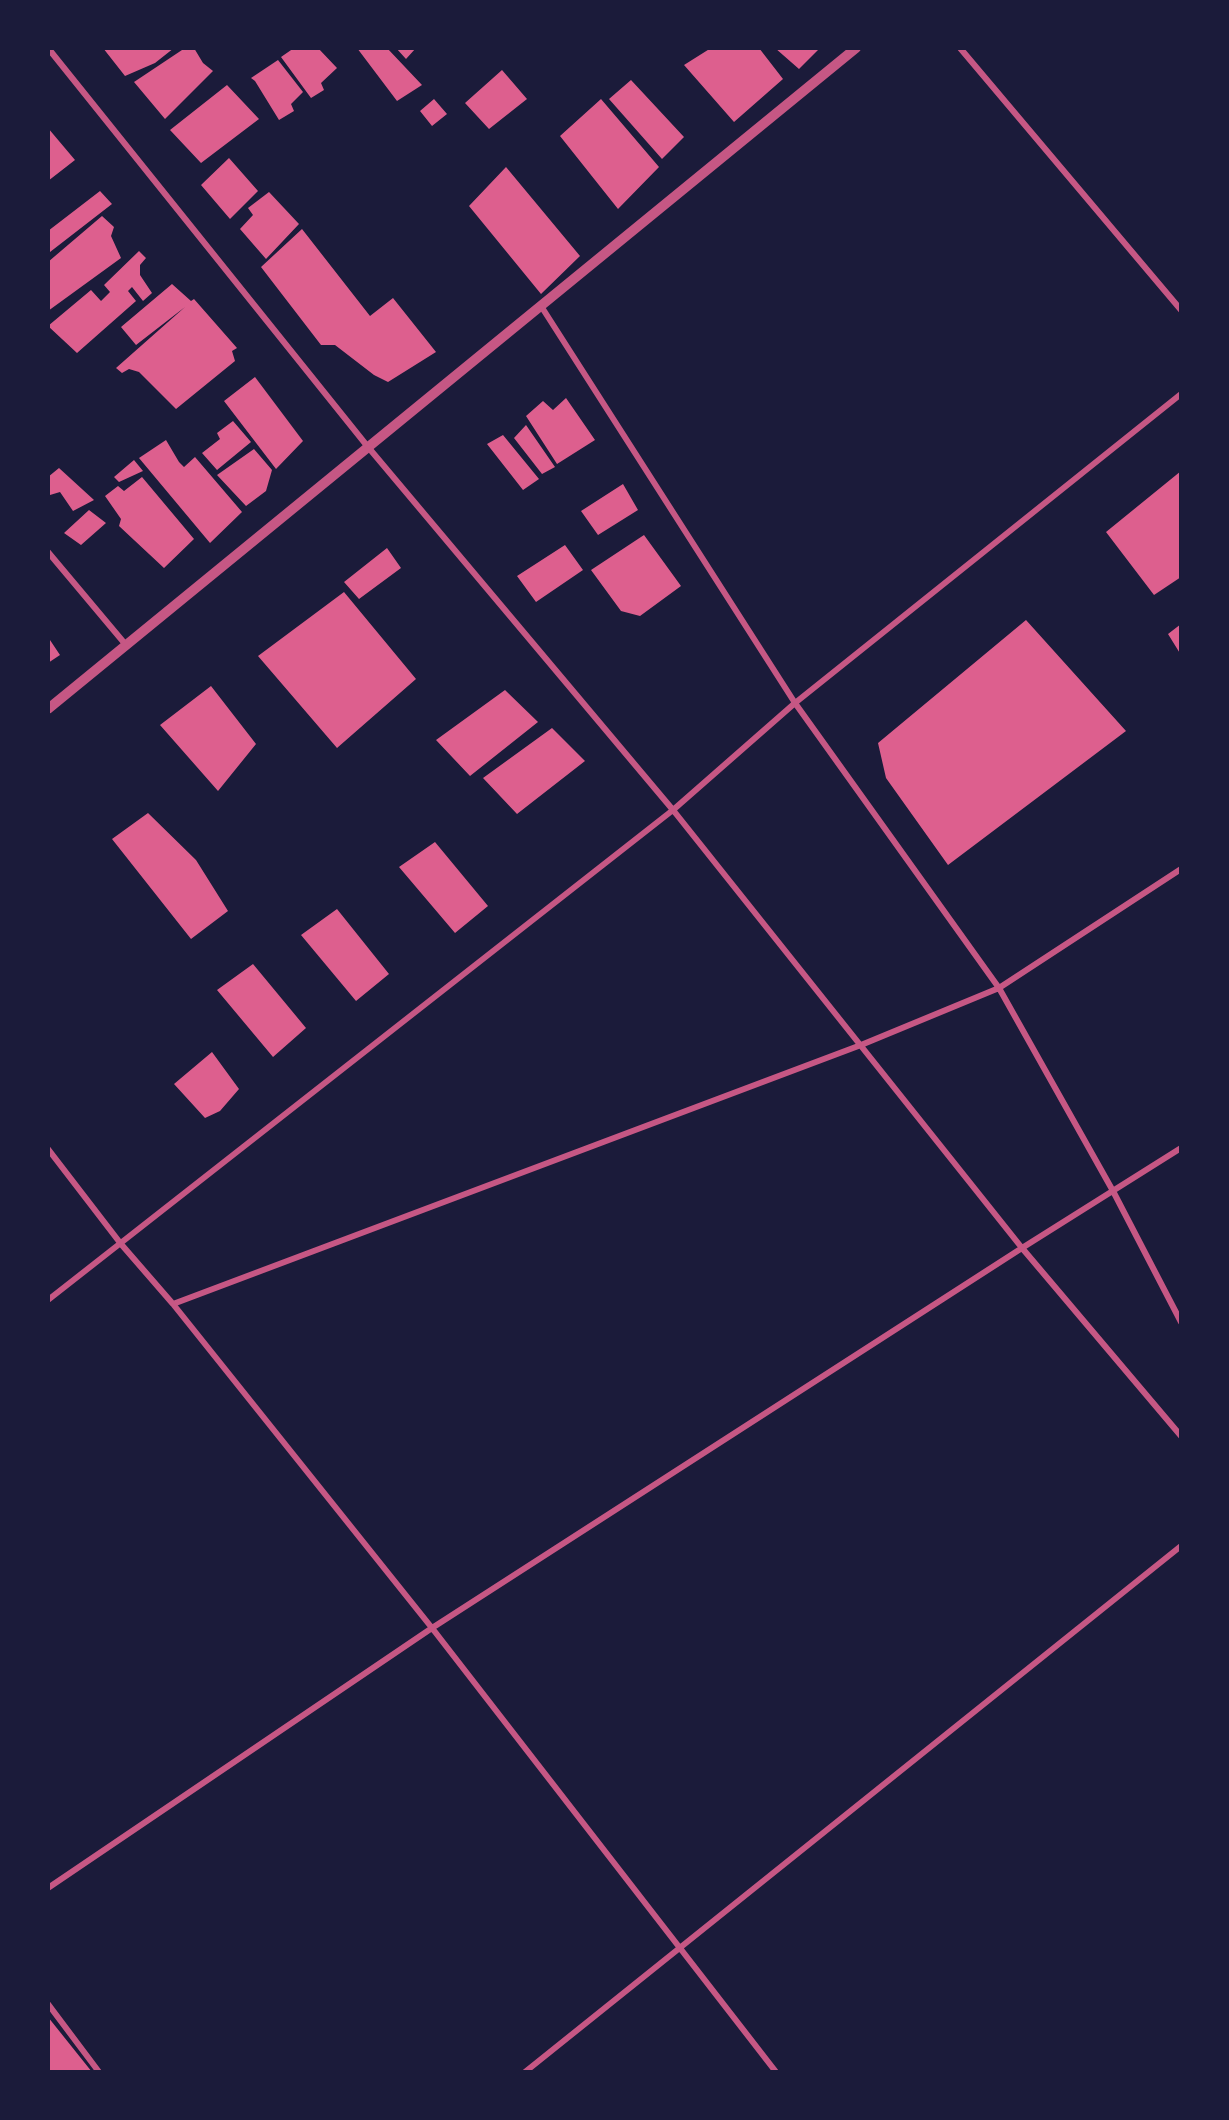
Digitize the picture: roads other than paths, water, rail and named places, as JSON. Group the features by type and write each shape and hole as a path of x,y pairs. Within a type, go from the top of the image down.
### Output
{"street":[{"path":"48,48 368,447 673,810 1022,1248 1181,1436"},
{"path":"48,709 856,48"},
{"path":"960,48 1181,310"},
{"path":"541,306 795,704 999,988 1113,1191 1181,1322"},
{"path":"48,1300 673,810 795,704 1181,394"},
{"path":"48,552 126,645"},
{"path":"173,1304 861,1046 999,988 1181,869"},
{"path":"48,1888 432,1628 1181,1148"},
{"path":"48,1149 121,1244 173,1304 432,1628 776,2072"},
{"path":"525,2072 1181,1545"},
{"path":"48,2004 99,2072"}]}
